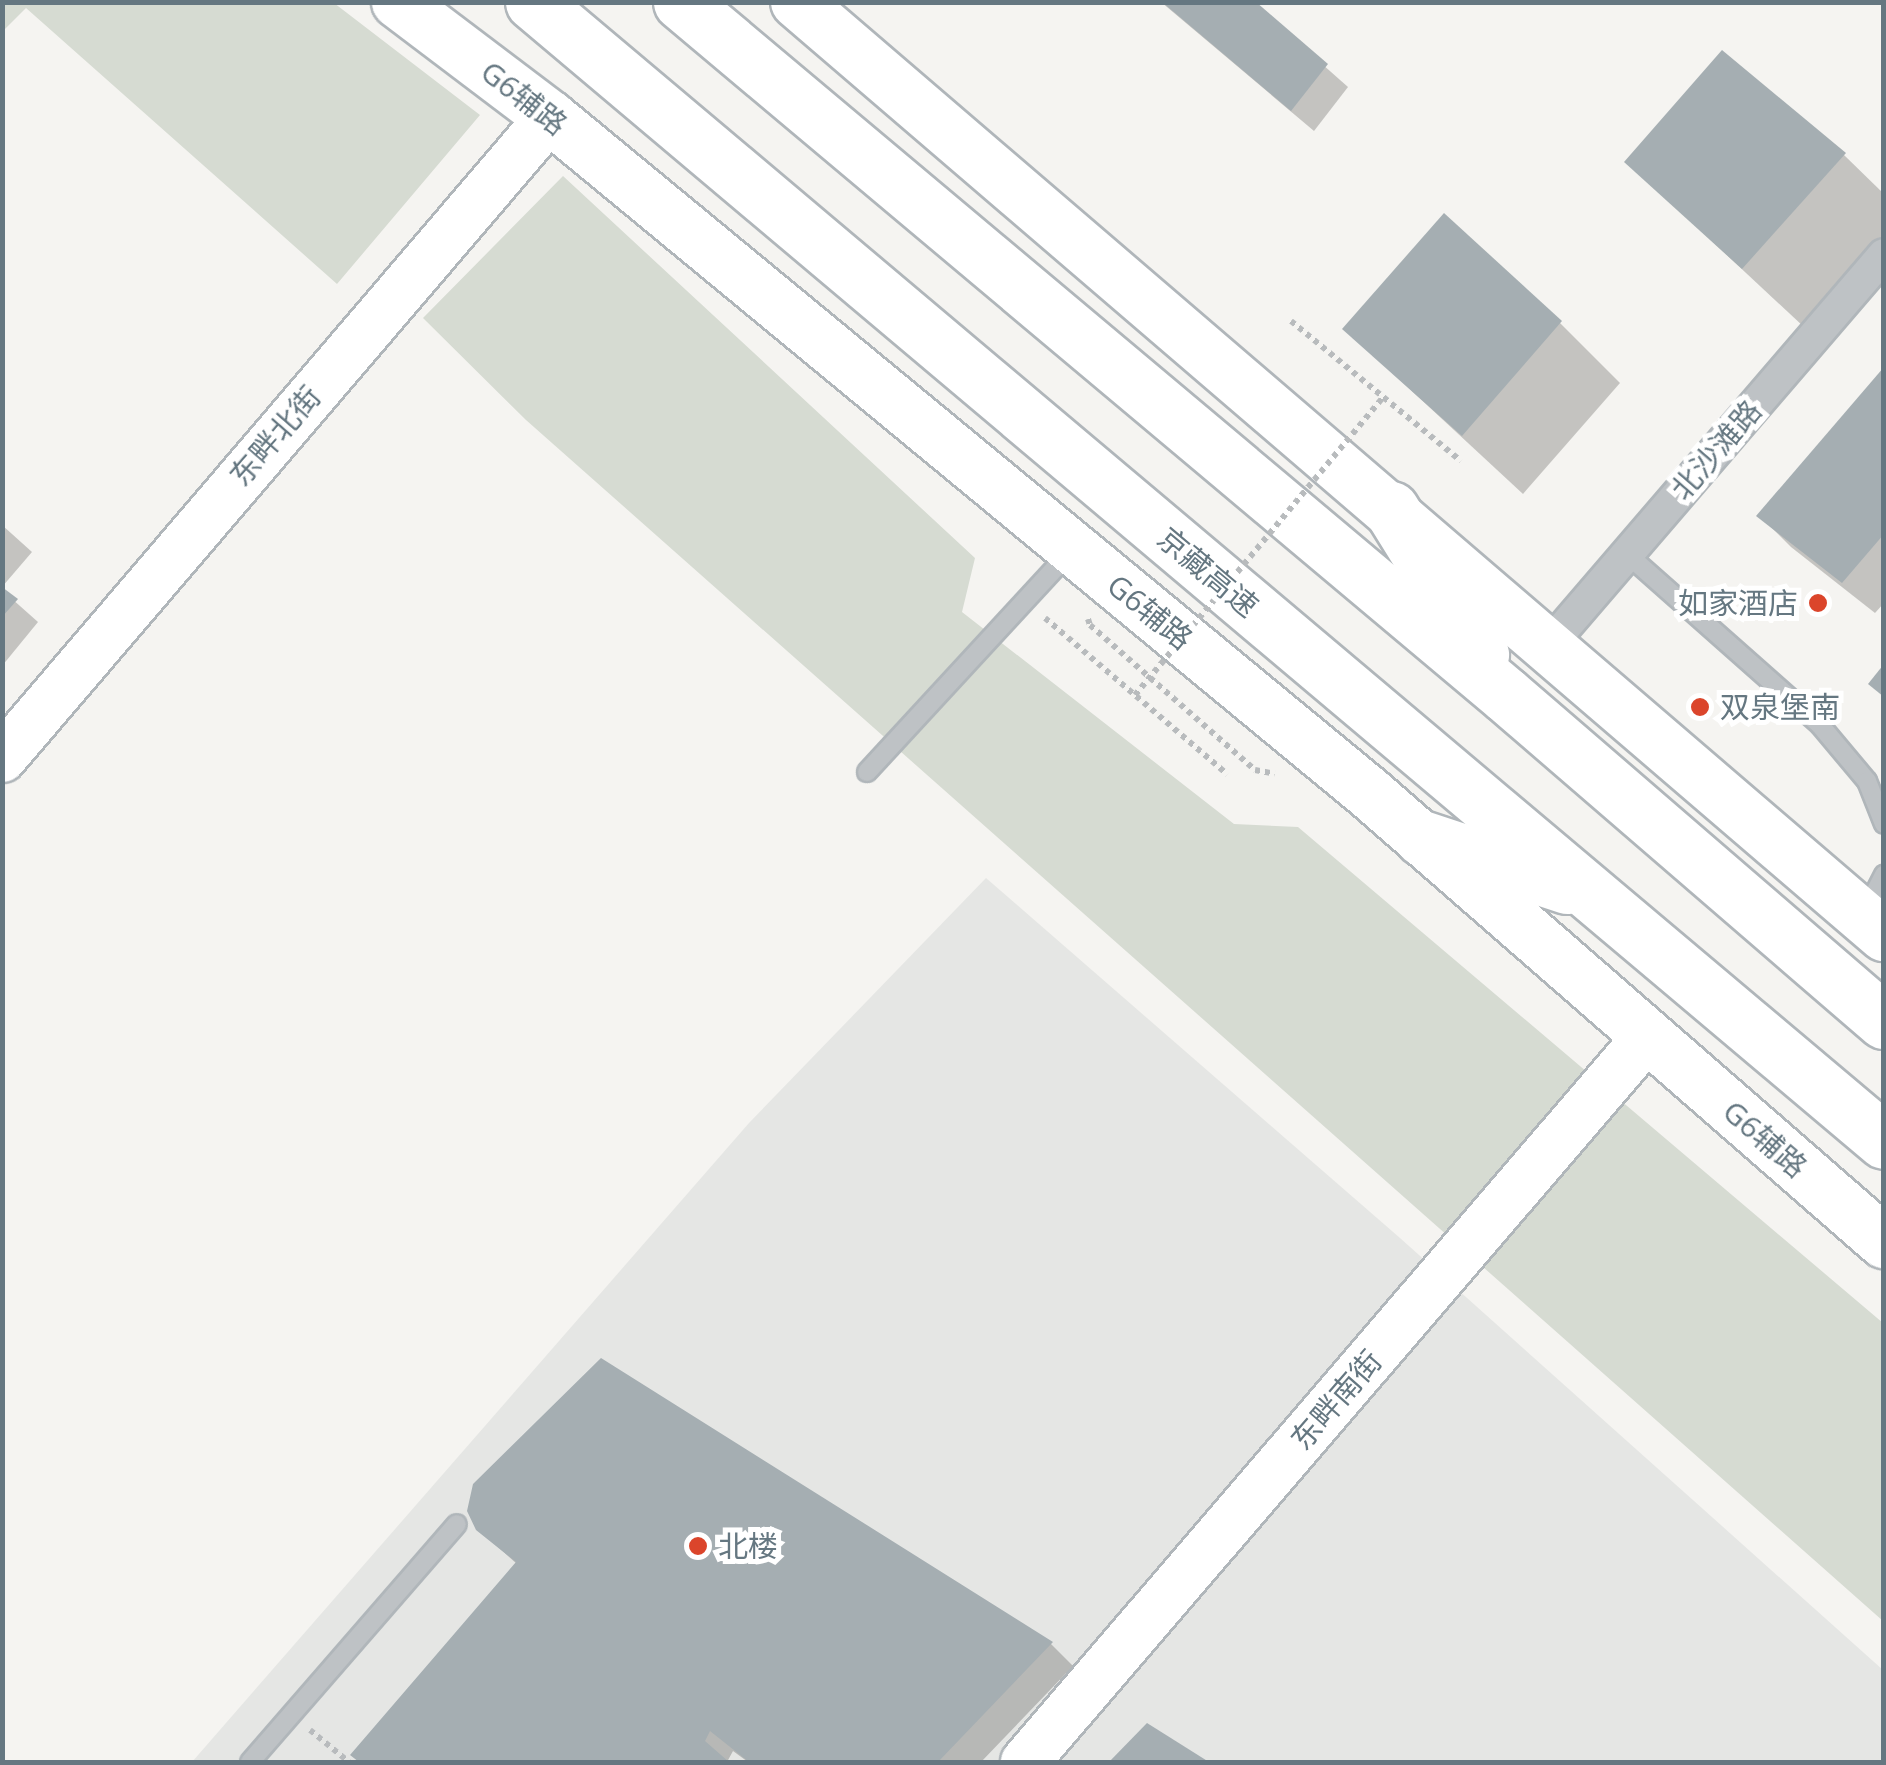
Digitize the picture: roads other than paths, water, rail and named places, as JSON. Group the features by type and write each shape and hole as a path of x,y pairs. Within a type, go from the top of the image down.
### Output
{"highway":[{"name":"京藏高速","path":"533,2 1882,1140"},
{"path":"681,2 1506,695 1884,1021"},
{"path":"1391,509 1506,695"},
{"path":"1422,838 1594,894"}],"main road":[{"name":"G6辅路","path":"398,2 550,117 1422,838 1884,1242"},
{"path":"797,2 1548,645 1876,909"}],"street":[{"name":"东畔北街","path":"2,758 550,117"},
{"name":"北沙滩路","path":"1548,645 1884,255"},
{"name":"东畔南街","path":"1024,1762 1648,1038"}],"lane":[{"path":"867,772 1073,549"},
{"path":"1627,554 1820,726 1867,780 1884,824"},
{"path":"250,1762 456,1524"}],"place":[{"name":"如家酒店","path":"1818,603"},
{"name":"双泉堡南","path":"1700,707"},
{"name":"北楼","path":"698,1546"}]}
